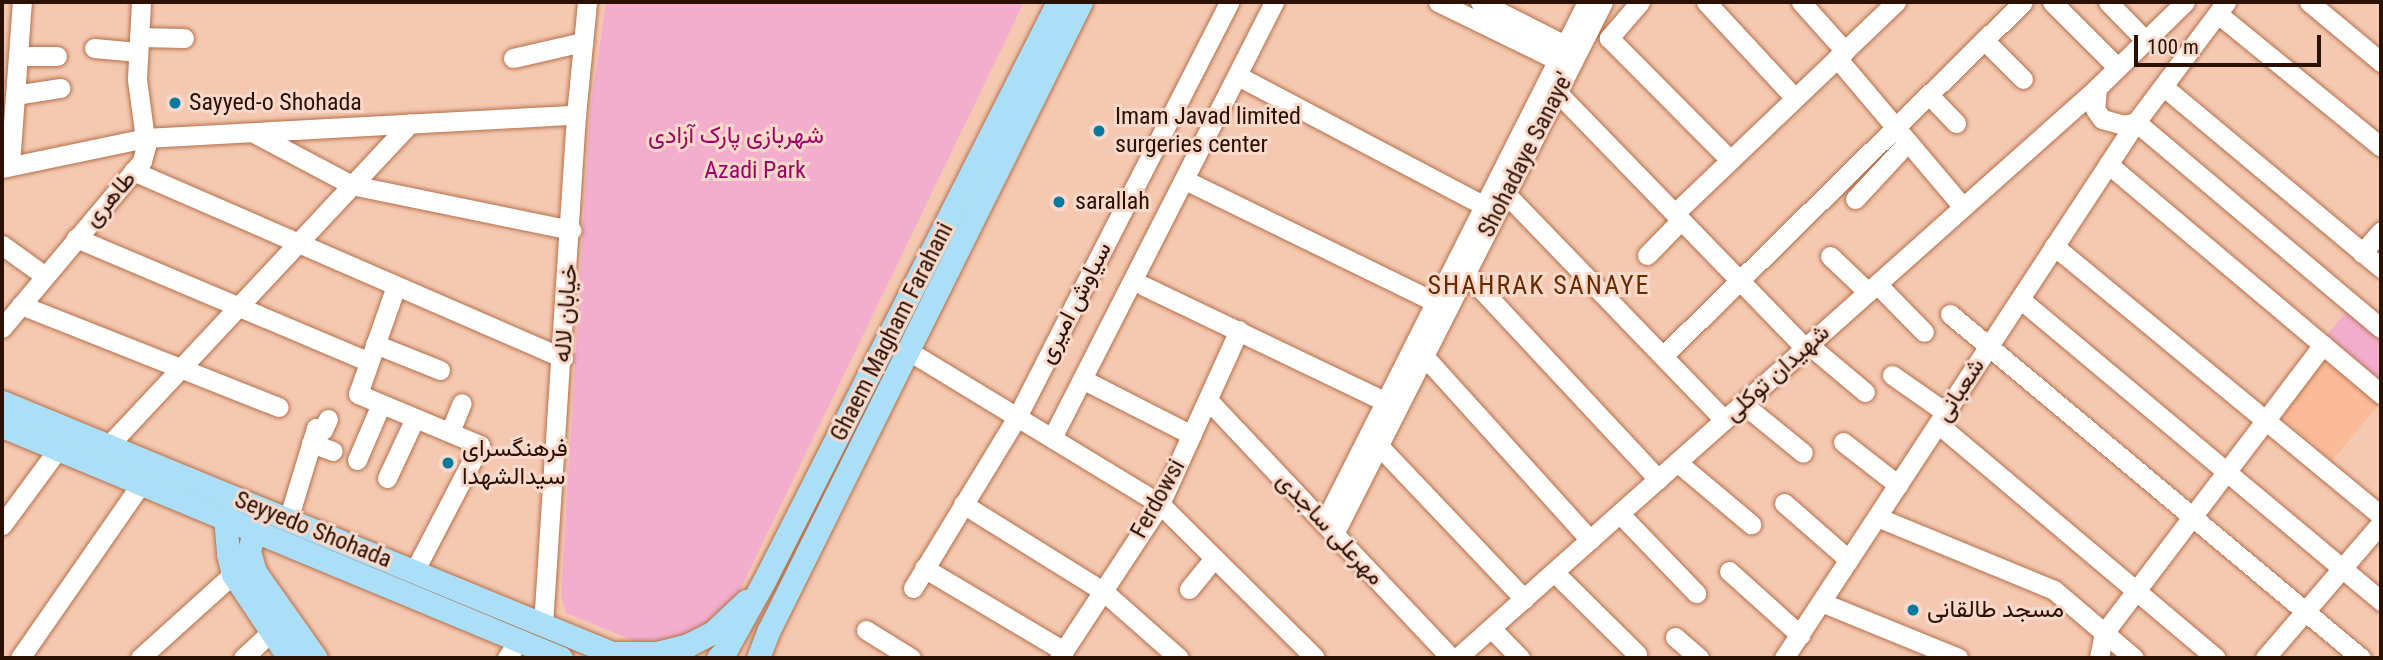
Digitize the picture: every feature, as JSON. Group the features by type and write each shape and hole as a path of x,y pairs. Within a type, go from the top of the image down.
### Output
{"main road":[{"name":"Ghaem Magham Farahani","path":"718,658 727,649 765,581 1058,2"},
{"name":"Ghaem Magham Farahani","path":"758,658 769,630 1081,2"},
{"name":"Seyyedo Shohada","path":"2,401 617,656"},
{"name":"Seyyedo Shohada","path":"2,426 254,531 512,649 561,658"},
{"path":"141,484 154,464"},
{"path":"225,519 233,574 280,626 316,658"},
{"path":"254,531 249,551 250,562 280,626 289,658"},
{"path":"617,656 657,653 688,645 712,633 765,581"}],"street":[{"path":"22,2 11,35 18,56 6,166 145,138 576,115"},
{"name":"طاهری","path":"2,328 134,172 145,153 137,96 141,2"},
{"name":"خیابان لاله","path":"543,625 563,358 576,115 587,2"},
{"name":"سیاوش امیری","path":"913,588 1017,417 1228,2"},
{"path":"1052,438 1274,2"},
{"path":"1438,2 1568,56"},
{"path":"1480,2 1568,56"},
{"name":"Shohadaye Sanaye'","path":"1345,497 1379,446 1392,405 1424,356 1442,306 1466,273 1490,209 1506,194 1558,92 1587,2"},
{"name":"Shohadaye Sanaye'","path":"1329,529 1568,56 1603,2"},
{"path":"1612,2 1635,8 1609,38 1730,160"},
{"path":"1706,2 1795,98"},
{"path":"1801,2 1902,134 1963,207"},
{"path":"1647,255 1678,216 1730,160 1896,2"},
{"path":"1855,199 1928,95 2023,2"},
{"path":"2052,2 2117,67"},
{"path":"2108,2 2145,40"},
{"name":"شهیدان توکلی","path":"1457,658 2097,88 2185,2"},
{"path":"2309,2 2381,62"},
{"path":"2222,8 2381,147"},
{"name":"شعبانی","path":"1784,658 2136,122 2222,8"},
{"path":"94,48 184,38"},
{"path":"1984,40 2023,79"},
{"path":"513,58 583,42"},
{"path":"18,56 57,56"},
{"path":"1238,76 1490,209"},
{"path":"2164,87 2381,268"},
{"path":"11,101 60,88"},
{"path":"2097,88 2095,109 2102,119 2124,125 2136,122 2381,328"},
{"path":"1558,92 1807,347 1866,392"},
{"path":"1928,95 1956,123"},
{"path":"108,446 410,123"},
{"path":"252,132 352,185 571,230"},
{"path":"1664,355 1740,281 1902,134"},
{"path":"2108,164 2381,394"},
{"path":"134,172 563,358"},
{"path":"1185,180 1442,306"},
{"path":"1506,194 1724,420"},
{"path":"2362,253 2381,231"},
{"path":"76,238 239,306 372,353 440,370"},
{"path":"2,246 45,276"},
{"path":"2054,246 2381,516"},
{"path":"1830,256 1873,288 1924,332"},
{"path":"1466,273 1658,479"},
{"path":"396,286 358,394 480,445 414,572"},
{"path":"1144,286 1392,405"},
{"path":"2020,299 2381,601"},
{"path":"20,305 278,407"},
{"path":"1950,314 2361,658"},
{"name":"Ferdowsi","path":"1061,655 1160,504 1240,330"},
{"path":"2099,658 2104,633 2323,345"},
{"path":"907,350 1160,504 1315,658"},
{"path":"1424,356 1590,540"},
{"path":"1892,375 2136,591 2216,658"},
{"path":"1082,379 1192,435"},
{"name":"مهرعلی ساجدی","path":"1208,400 1451,658"},
{"path":"450,432 461,403"},
{"path":"357,460 381,404"},
{"path":"1743,404 1803,453"},
{"path":"387,478 415,418"},
{"path":"288,520 316,428 323,430 328,419"},
{"path":"1843,442 1898,485"},
{"path":"311,443 333,451"},
{"path":"1379,446 1524,599"},
{"path":"2,525 58,450"},
{"path":"1677,462 1752,524"},
{"path":"20,658 141,484"},
{"path":"1784,503 1849,559"},
{"path":"963,504 1103,591 1179,658"},
{"path":"1620,514 1696,593"},
{"path":"1877,517 2054,590 2134,658"},
{"path":"2265,658 2381,523"},
{"path":"1189,589 1214,558"},
{"path":"924,568 1061,655"},
{"path":"1729,571 1800,635"},
{"path":"1554,572 1637,654"},
{"path":"140,658 233,574"},
{"path":"1821,602 1958,658"},
{"path":"243,658 280,626"},
{"path":"1491,628 1520,658"},
{"path":"866,630 911,658"},
{"path":"1675,637 1699,658"}],"shaded area":[{"path":"2325,360 2379,405 2332,460 2279,415"}],"green space":[{"name":"Azadi Park","path":"606,2 1024,2 739,592 712,624 679,641 639,643 566,613 561,597 590,111"},
{"path":"2349,308 2381,334 2381,380 2327,335"}],"place":[{"name":"Sayyed-o Shohada","path":"175,103"},
{"name":"Imam Javad limited surgeries center","path":"1099,131"},
{"name":"sarallah","path":"1059,202"},
{"name":"فرهنگسرای سیدالشهدا","path":"448,463"},
{"name":"مسجد طالقانی","path":"1913,610"}],"district":[{"name":"SHAHRAK SANAYE","path":"1539,286"}],"park label":[{"name":"شهربازی پارک آزادی","path":"736,136"}]}
